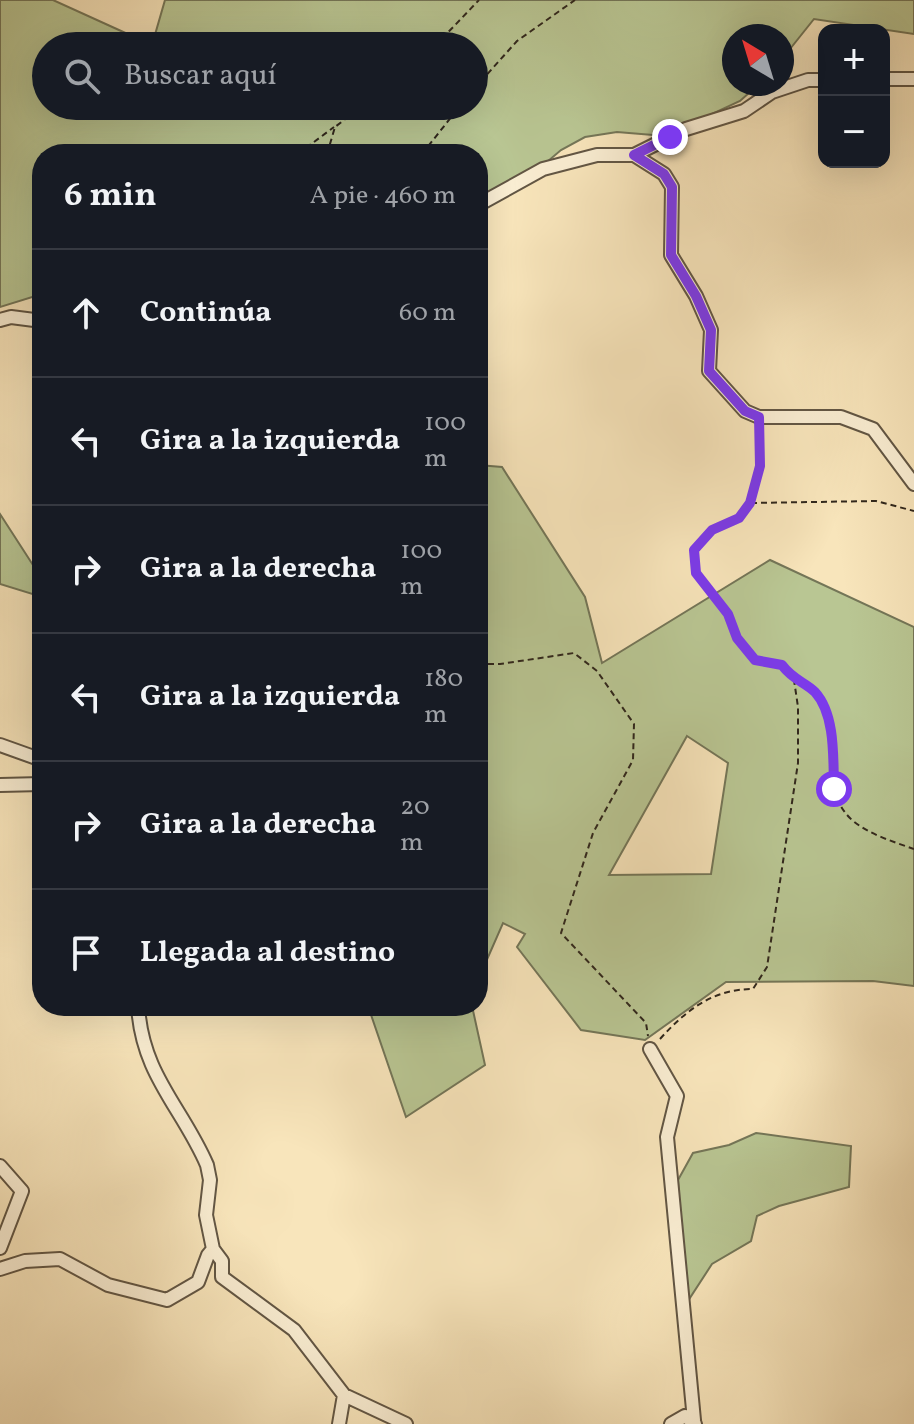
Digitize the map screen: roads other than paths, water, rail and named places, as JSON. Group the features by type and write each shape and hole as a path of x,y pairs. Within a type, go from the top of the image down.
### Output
{"street":[{"path":"890,79 914,79"},
{"path":"488,199 543,169 597,155 634,155 686,129 744,111 772,92 808,80 818,80"},
{"path":"634,155 664,174 672,187 671,255 696,296 711,330 709,371 745,411 759,417 841,417 873,429 914,484"},
{"path":"0,320 11,317 32,320"},
{"path":"0,745 32,756"},
{"path":"0,785 32,784"},
{"path":"138,1016 139,1027 161,1088 207,1165 206,1215 213,1249 220,1256 221,1272 226,1281 294,1330 344,1395 406,1424"},
{"path":"650,1049 677,1096 667,1137 695,1422 678,1417 671,1424"},
{"path":"0,1166 22,1191 0,1248"},
{"path":"0,1269 25,1261 60,1259 108,1285 167,1300 198,1282 213,1249"},
{"path":"339,1424 344,1395"}]}
